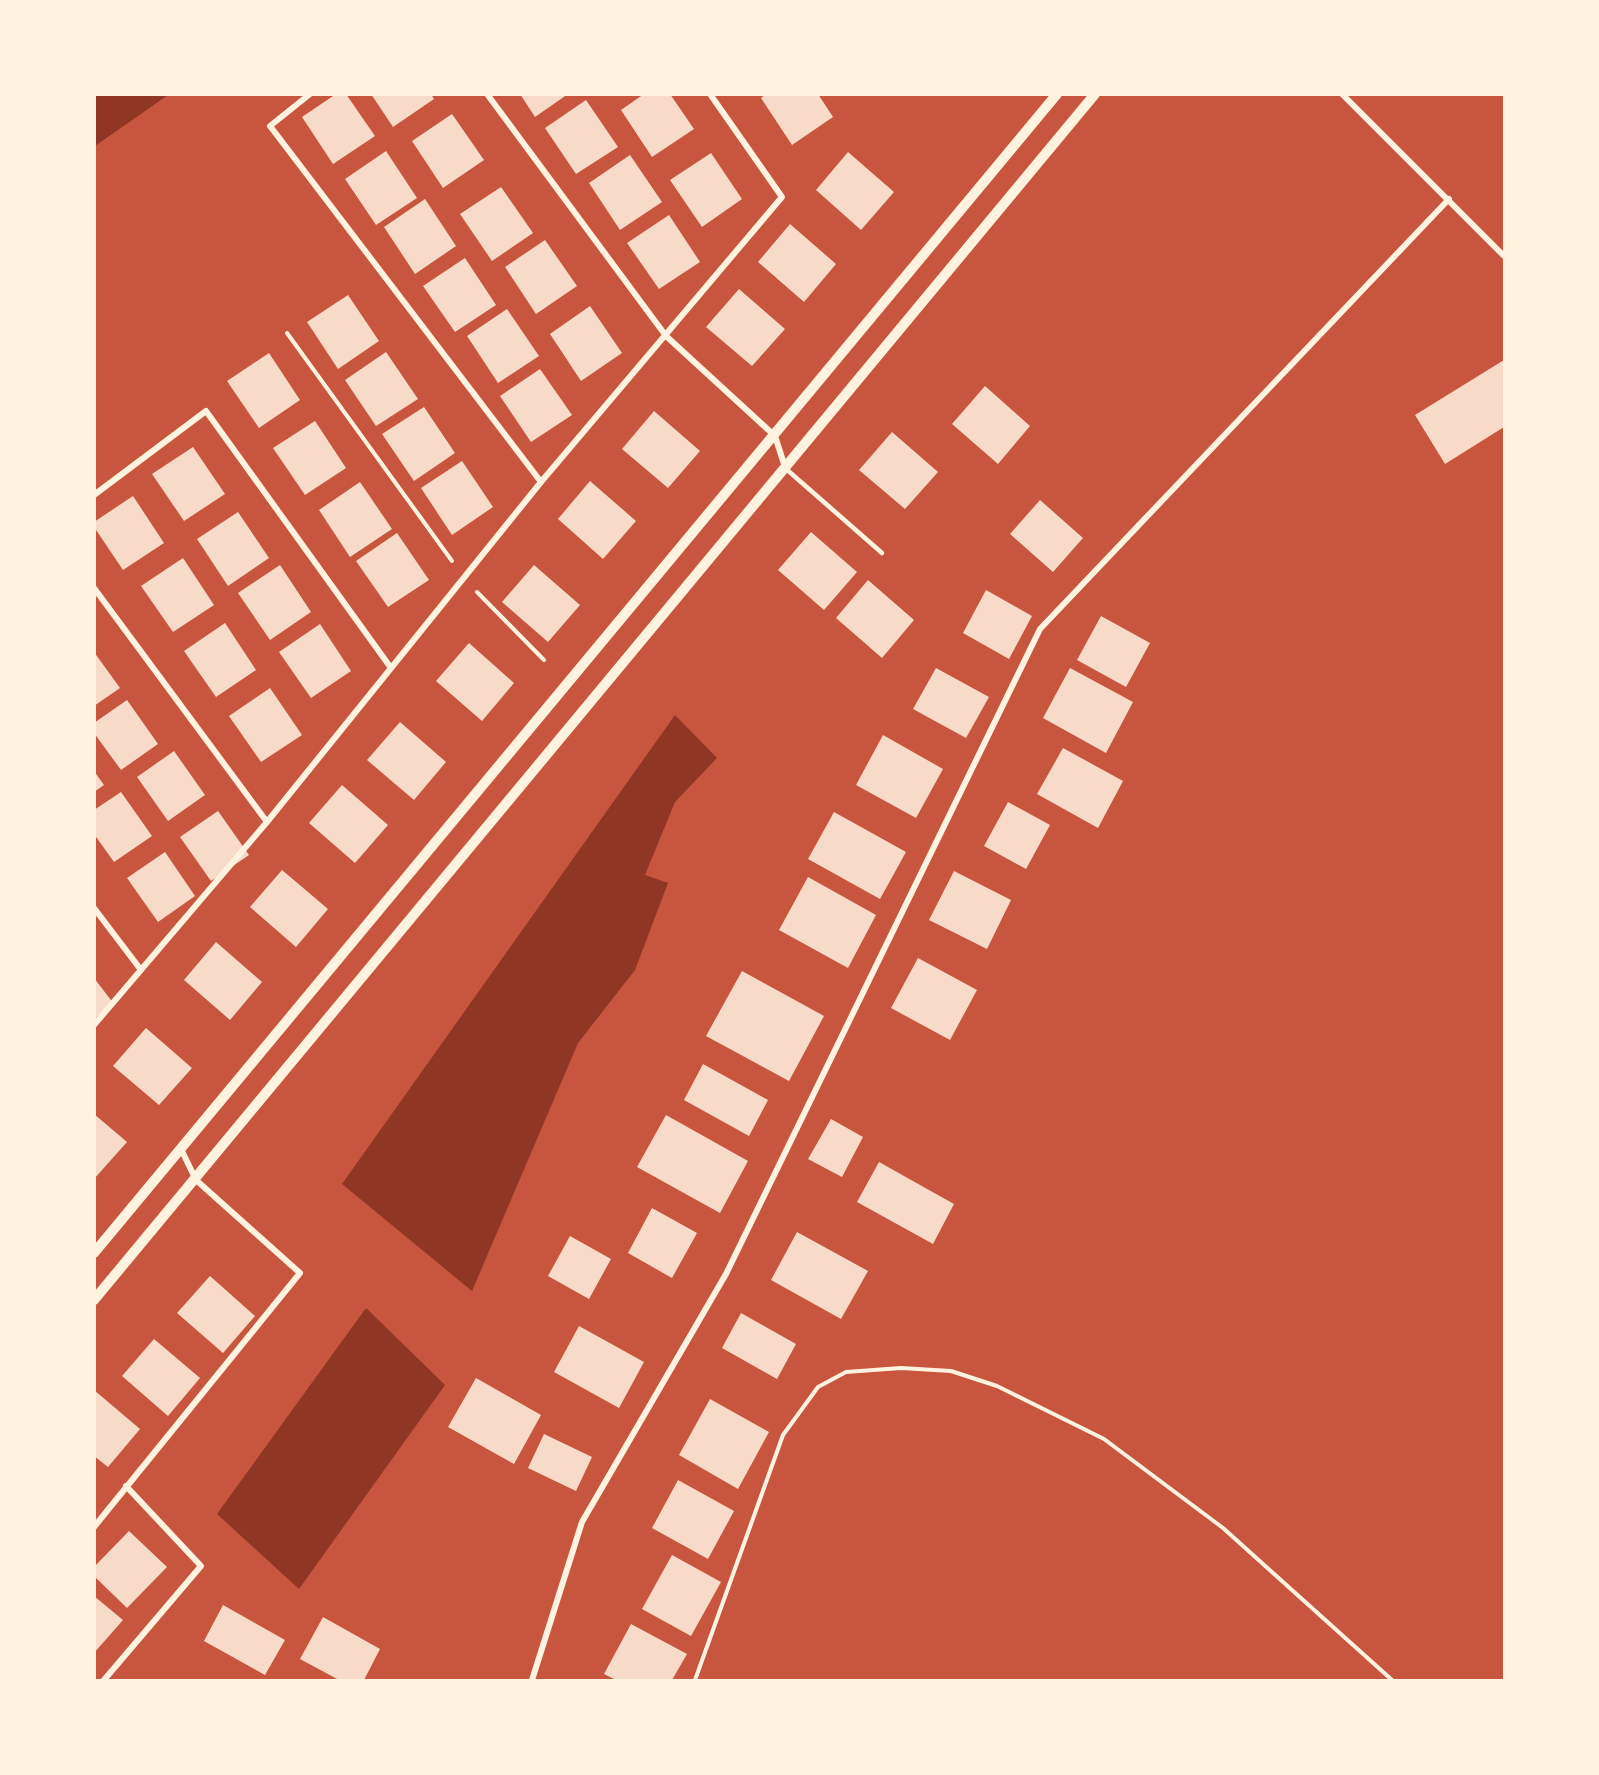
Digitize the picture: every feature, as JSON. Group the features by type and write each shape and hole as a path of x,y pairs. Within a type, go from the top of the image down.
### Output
{"street":[{"path":"310,94 270,126 541,482"},
{"path":"487,94 666,336 775,436 785,468"},
{"path":"94,1025 267,822 541,482 782,197 710,94"},
{"path":"94,1253 1057,94"},
{"path":"94,1300 196,1180 1095,94"},
{"path":"1342,94 1504,256"},
{"path":"532,1680 582,1522 726,1274 1040,629 1449,199"},
{"path":"94,495 206,411 391,668"},
{"path":"94,588 267,822"},
{"path":"94,908 141,970"},
{"path":"94,1527 300,1273 196,1180 182,1149"},
{"path":"104,1680 201,1566 126,1486"}],"lane":[{"path":"785,468 882,553"}],"path":[{"path":"287,333 464,578 544,660"},
{"path":"695,1680 783,1435 818,1388 846,1372 901,1368 951,1371 997,1386 1104,1439 1223,1528 1392,1680"}],"shaded area":[{"path":"95,94 168,94 168,95 95,146"},
{"path":"675,715 717,758 675,802 645,875 668,883 635,970 578,1043 472,1291 342,1184"},
{"path":"366,1308 445,1385 299,1589 217,1514"}],"building":[{"path":"336,94 346,94 375,136 333,164 302,117"},
{"path":"371,94 431,94 434,99 393,127"},
{"path":"520,94 568,94 535,117"},
{"path":"644,94 670,94 694,129 652,157 621,110"},
{"path":"766,94 818,94 833,117 792,145 761,98"},
{"path":"586,100 618,147 576,174 545,128"},
{"path":"452,114 484,160 443,188 412,141"},
{"path":"386,151 417,198 376,225 345,179"},
{"path":"848,152 894,192 861,230 816,190"},
{"path":"711,153 742,199 702,227 670,180"},
{"path":"630,155 662,202 620,230 589,183"},
{"path":"501,187 533,233 492,261 460,214"},
{"path":"425,199 456,246 415,274 384,227"},
{"path":"669,215 700,262 659,289 627,243"},
{"path":"790,224 836,264 804,302 758,262"},
{"path":"545,240 577,286 536,314 505,267"},
{"path":"465,258 496,305 455,332 423,286"},
{"path":"739,289 785,329 752,366 706,327"},
{"path":"348,295 379,341 338,369 307,322"},
{"path":"590,306 622,353 581,381 550,334"},
{"path":"507,309 539,356 498,383 467,336"},
{"path":"386,352 418,399 376,426 345,380"},
{"path":"269,353 300,400 259,428 227,381"},
{"path":"1504,360 1504,427 1445,464 1415,415"},
{"path":"540,369 572,415 531,442 500,396"},
{"path":"985,386 1030,426 998,464 952,424"},
{"path":"424,407 455,453 414,481 382,434"},
{"path":"654,411 700,451 668,488 622,449"},
{"path":"315,421 346,468 305,495 273,448"},
{"path":"892,432 938,472 905,509 859,470"},
{"path":"193,447 225,494 184,521 152,474"},
{"path":"462,461 493,507 452,535 421,488"},
{"path":"590,481 636,521 603,559 558,519"},
{"path":"360,482 392,529 350,557 319,510"},
{"path":"133,496 164,543 123,570 94,527 94,522"},
{"path":"1040,500 1083,538 1053,572 1010,534"},
{"path":"238,512 269,558 228,586 197,539"},
{"path":"811,532 857,572 824,610 778,570"},
{"path":"397,533 429,580 388,607 356,561"},
{"path":"183,558 214,605 173,632 141,586"},
{"path":"280,565 311,612 270,640 238,593"},
{"path":"534,565 580,605 548,642 502,602"},
{"path":"868,580 914,620 882,658 836,618"},
{"path":"986,590 1032,616 1009,659 963,633"},
{"path":"1101,616 1150,643 1126,687 1077,660"},
{"path":"225,623 256,670 216,697 184,651"},
{"path":"320,624 351,671 311,698 279,652"},
{"path":"469,643 514,683 482,721 436,681"},
{"path":"94,652 120,688 94,706"},
{"path":"936,668 989,697 966,738 913,709"},
{"path":"1070,668 1133,702 1106,753 1043,718"},
{"path":"270,688 302,735 261,762 229,716"},
{"path":"127,700 158,744 121,770 94,733 94,723"},
{"path":"400,722 446,762 414,800 367,760"},
{"path":"883,735 943,769 916,818 856,785"},
{"path":"1063,748 1123,781 1098,828 1037,794"},
{"path":"174,751 205,795 168,821 137,777"},
{"path":"94,771 104,785 94,792"},
{"path":"342,785 388,825 355,863 309,823"},
{"path":"121,792 152,836 114,862 94,834 94,810"},
{"path":"1008,802 1050,825 1026,869 984,846"},
{"path":"218,811 249,855 211,881 180,837"},
{"path":"834,812 906,852 880,899 808,859"},
{"path":"165,852 195,896 158,922 127,878"},
{"path":"282,870 328,909 296,947 250,907"},
{"path":"954,871 1011,900 987,949 929,920"},
{"path":"808,877 876,915 848,968 779,930"},
{"path":"216,942 262,982 230,1020 184,980"},
{"path":"918,958 977,990 950,1040 891,1008"},
{"path":"742,971 824,1016 789,1081 706,1036"},
{"path":"94,978 114,1004 94,1019"},
{"path":"146,1028 192,1068 159,1105 113,1066"},
{"path":"703,1064 768,1100 749,1136 684,1100"},
{"path":"94,1114 127,1142 94,1179"},
{"path":"666,1115 748,1161 720,1213 637,1167"},
{"path":"831,1119 863,1137 842,1177 808,1159"},
{"path":"879,1162 954,1204 933,1244 857,1202"},
{"path":"652,1208 697,1233 672,1278 628,1253"},
{"path":"797,1232 868,1271 841,1319 771,1280"},
{"path":"570,1236 611,1259 589,1299 548,1276"},
{"path":"210,1276 255,1316 223,1353 177,1313"},
{"path":"741,1313 796,1344 777,1379 722,1348"},
{"path":"579,1326 644,1362 619,1408 554,1372"},
{"path":"154,1339 200,1378 168,1416 122,1376"},
{"path":"476,1378 541,1415 514,1464 448,1427"},
{"path":"94,1390 140,1429 108,1467 94,1456"},
{"path":"710,1399 769,1432 738,1489 679,1455"},
{"path":"544,1434 592,1457 576,1491 528,1468"},
{"path":"678,1480 734,1511 708,1559 652,1528"},
{"path":"129,1531 167,1567 127,1608 94,1576 94,1567"},
{"path":"672,1555 721,1582 691,1636 642,1609"},
{"path":"94,1596 123,1620 94,1653"},
{"path":"223,1605 285,1640 265,1675 204,1641"},
{"path":"323,1617 380,1649 364,1680 339,1680 300,1659"},
{"path":"631,1624 687,1654 672,1680 616,1680 604,1674"}]}
